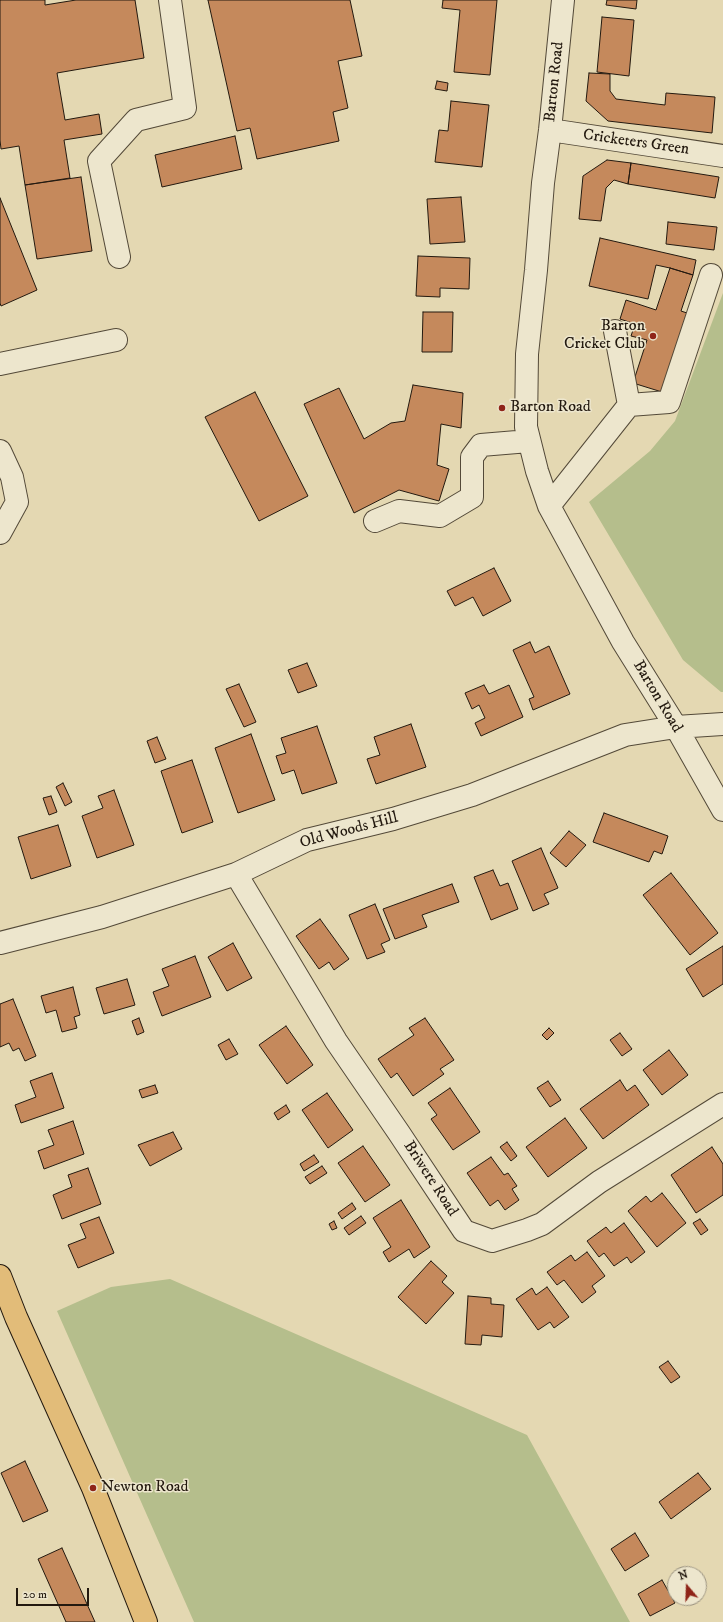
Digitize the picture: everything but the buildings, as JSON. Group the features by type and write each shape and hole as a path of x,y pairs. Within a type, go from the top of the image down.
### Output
{"main road":[{"path":"0,1276 16,1317 93,1488 146,1622"}],"street":[{"path":"119,257 99,161 136,120 185,108 170,0"},
{"name":"Barton Road","path":"563,0 550,130 543,183 527,354 526,427 537,471 549,506 623,642 676,727 723,810"},
{"name":"Cricketers Green","path":"550,130 723,156"},
{"path":"549,506 629,405 669,402 711,275"},
{"path":"615,332 629,405"},
{"path":"0,364 116,340"},
{"path":"376,521 399,511 440,516 472,497 472,457 481,445 529,441"},
{"path":"0,451 12,478 17,502 0,533"},
{"name":"Old Woods Hill","path":"0,943 102,917 236,874 307,840 393,819 472,795 624,735 676,727 723,724"},
{"name":"Briwere Road","path":"236,874 336,1041 400,1133 464,1231 492,1241 542,1224 599,1182 723,1104"}],"green space":[{"path":"723,293 723,692 721,692 683,660 589,502 650,451 675,421"},
{"path":"170,1279 527,1435 630,1622 194,1622 57,1311 111,1287"}],"place":[{"name":"Barton Cricket Club","path":"653,336"},
{"name":"Barton Road","path":"502,408"},
{"name":"Newton Road","path":"93,1488"}]}
